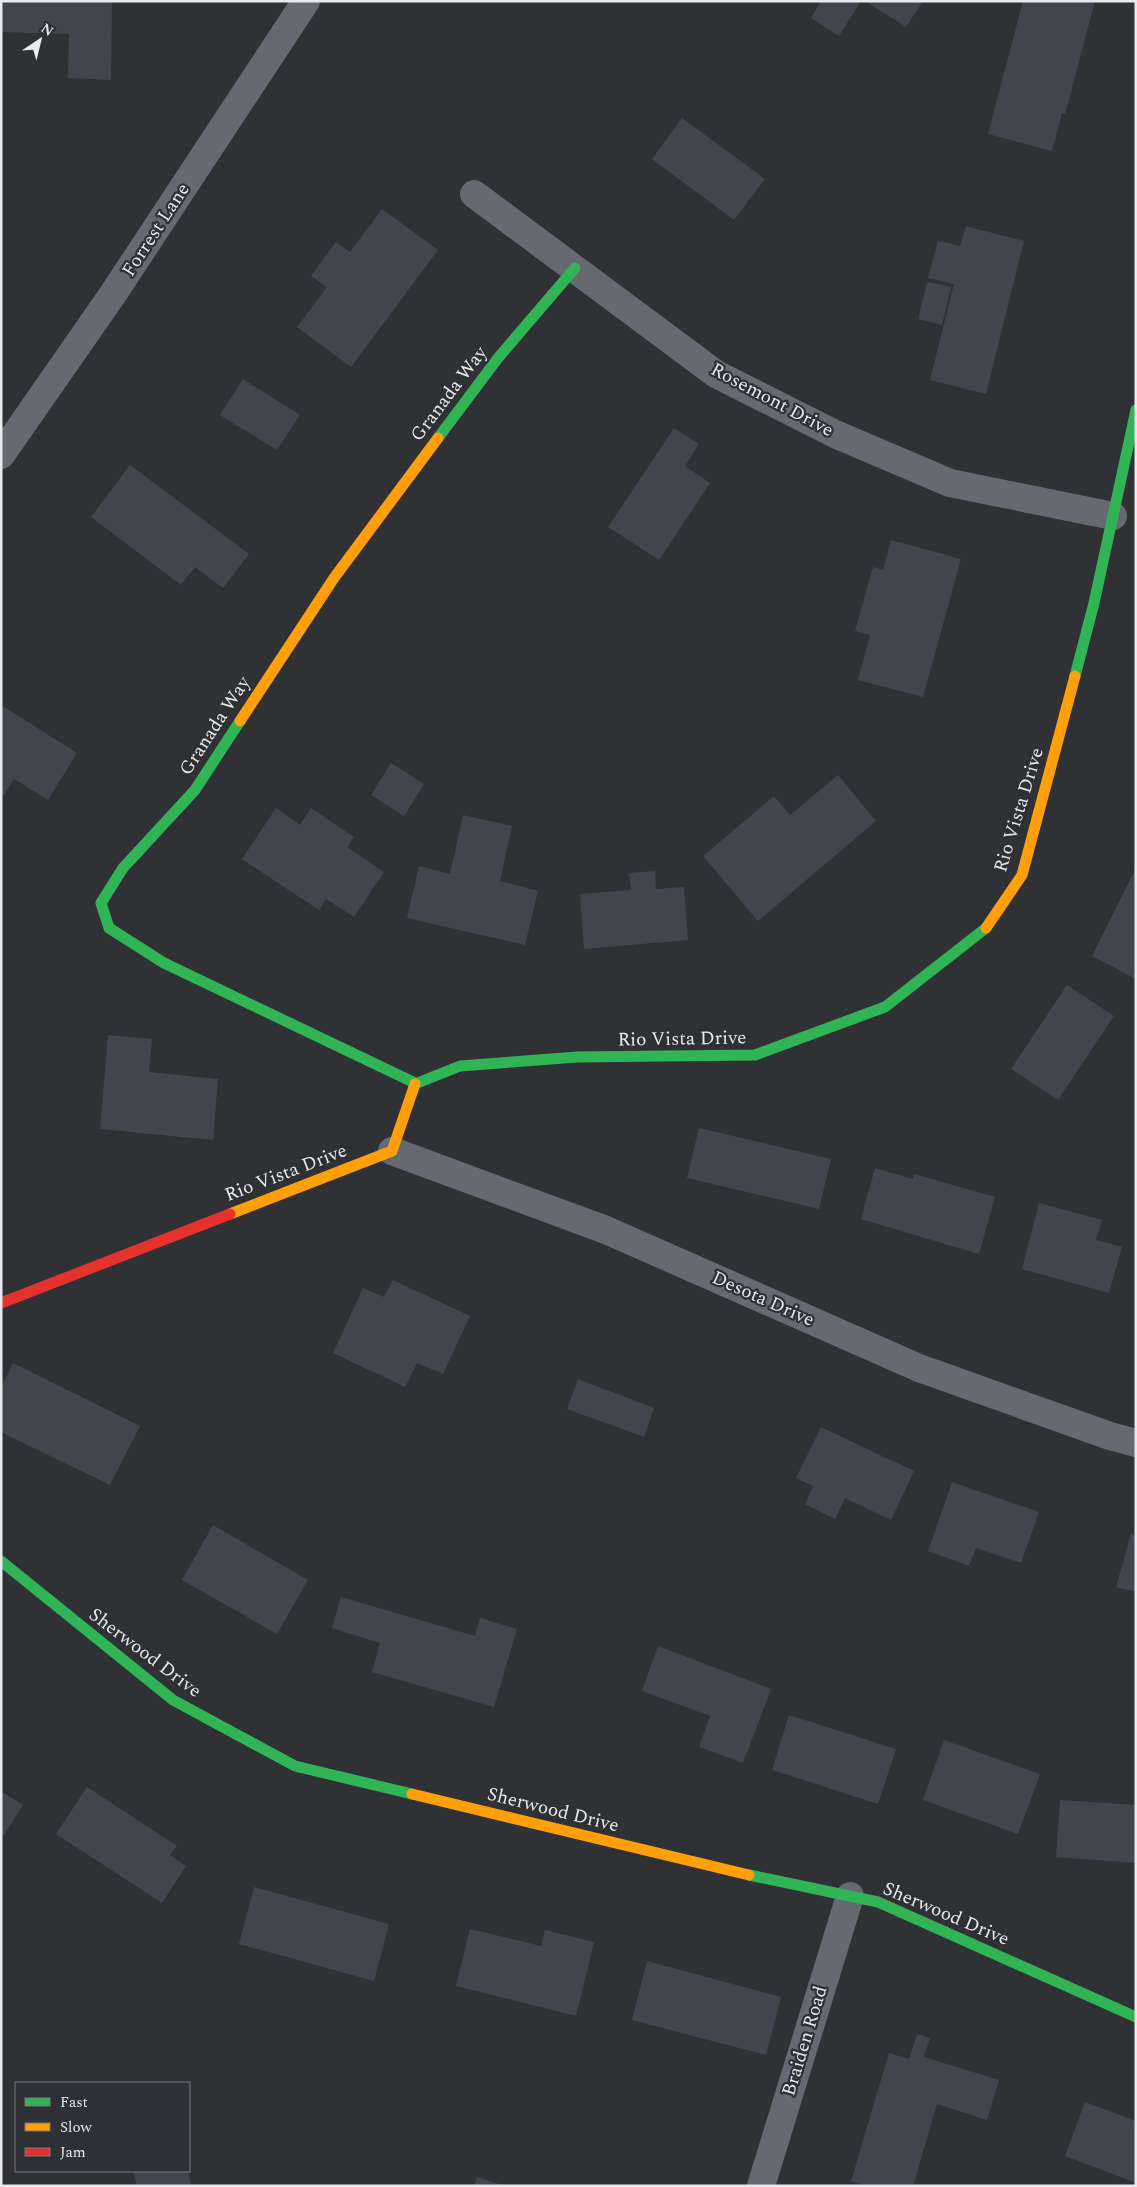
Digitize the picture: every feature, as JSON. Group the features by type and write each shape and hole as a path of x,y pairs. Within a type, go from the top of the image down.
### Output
{"street":[{"name":"Forrest Lane","path":"1,454 114,294 306,1"},
{"name":"Rosemont Drive","path":"474,194 716,374 835,434 950,483 1113,516"},
{"name":"Granada Way","path":"415,1083 164,964 109,928 101,903 123,868 195,790 334,578 498,358 575,268"},
{"name":"Rio Vista Drive","path":"415,1083 460,1066 577,1057 755,1056 885,1007 984,931 1022,875 1094,603 1136,410"},
{"path":"392,1151 415,1083"},
{"name":"Rio Vista Drive","path":"1,1303 392,1151"},
{"name":"Desota Drive","path":"392,1151 606,1230 919,1368 1110,1436 1136,1443"},
{"name":"Sherwood Drive","path":"1,1561 173,1700 295,1766 722,1870 878,1902 1136,2017"},
{"name":"Braiden Road","path":"761,2186 850,1896"}],"building":[{"path":"1,1 112,1 111,80 68,78 69,34 1,32"},
{"path":"821,1 861,1 839,36 811,18"},
{"path":"865,1 923,1 906,27"},
{"path":"1023,1 1095,1 1065,114 1062,113 1052,151 988,134"},
{"path":"682,118 765,179 734,220 652,159"},
{"path":"382,209 438,250 351,367 297,327 327,287 311,276 336,242 350,252"},
{"path":"966,226 1024,241 986,394 930,380 954,284 928,278 938,241 960,246"},
{"path":"927,282 951,287 942,325 918,319"},
{"path":"243,379 300,415 277,450 220,415"},
{"path":"674,428 699,444 685,466 710,483 659,560 608,527"},
{"path":"130,465 249,554 223,588 195,567 181,585 91,517"},
{"path":"891,540 961,559 923,697 858,680 870,635 855,631 873,567 883,570"},
{"path":"1,705 77,753 48,800 14,779 1,799"},
{"path":"391,763 424,784 404,816 371,795"},
{"path":"838,775 876,821 758,921 703,856 774,796 790,815"},
{"path":"276,808 300,825 311,808 354,837 347,847 384,872 354,917 326,899 319,910 242,859"},
{"path":"463,815 512,826 500,881 538,891 525,945 407,918 419,866 450,874"},
{"path":"1136,868 1136,979 1092,956"},
{"path":"655,871 656,889 684,887 688,940 584,949 580,894 631,890 629,873"},
{"path":"1067,985 1114,1016 1058,1100 1011,1069"},
{"path":"108,1035 152,1039 149,1072 218,1079 213,1140 100,1129"},
{"path":"699,1128 831,1159 819,1209 687,1178"},
{"path":"875,1168 913,1179 914,1174 995,1197 979,1254 861,1219"},
{"path":"1039,1203 1102,1220 1096,1240 1122,1247 1109,1293 1022,1269"},
{"path":"393,1280 470,1316 443,1374 417,1363 405,1387 333,1353 363,1288 384,1297"},
{"path":"13,1363 140,1426 110,1485 1,1432 1,1388"},
{"path":"578,1379 654,1408 644,1437 567,1409"},
{"path":"821,1427 914,1471 891,1520 845,1498 835,1519 805,1504 813,1486 796,1478"},
{"path":"952,1482 1039,1512 1021,1563 976,1548 969,1566 928,1551"},
{"path":"213,1525 308,1580 277,1634 182,1580"},
{"path":"1131,1534 1136,1535 1136,1592 1116,1587"},
{"path":"341,1597 475,1636 480,1618 517,1629 494,1707 372,1672 380,1643 332,1628"},
{"path":"658,1646 771,1689 743,1763 699,1747 710,1716 642,1691"},
{"path":"789,1715 896,1749 878,1804 772,1770"},
{"path":"944,1740 1040,1774 1018,1834 923,1800"},
{"path":"87,1787 177,1846 170,1855 186,1866 162,1903 56,1834"},
{"path":"1,1791 23,1805 1,1839"},
{"path":"1060,1800 1136,1805 1136,1863 1056,1857"},
{"path":"254,1887 389,1924 374,1981 239,1944"},
{"path":"470,1929 541,1946 545,1930 594,1942 576,2016 456,1986"},
{"path":"647,1961 781,1997 766,2055 632,2020"},
{"path":"917,2034 930,2038 924,2057 999,2080 987,2120 937,2104 913,2186 867,2186 851,2181 889,2053 909,2059"},
{"path":"1085,2102 1136,2121 1136,2183 1065,2156"},
{"path":"133,2172 188,2172 191,2186 137,2186"},
{"path":"477,2177 502,2185 502,2186 474,2186"}],"traffic: fast":[{"path":"438,438 498,358 575,268"},
{"path":"1075,676 1094,603 1136,410"},
{"path":"240,721 195,790 123,868 101,903 109,928 164,963 415,1083"},
{"path":"415,1084 460,1066 577,1057 755,1055 885,1007 986,928"},
{"path":"1,1561 173,1700 295,1766 412,1794"},
{"path":"749,1875 878,1902 1136,2017"}],"traffic: slow":[{"path":"240,721 334,578 438,438"},
{"path":"986,928 1022,875 1075,676"},
{"path":"230,1214 392,1151 415,1084"},
{"path":"412,1794 749,1875"}],"traffic: jam":[{"path":"1,1303 230,1214"}]}
